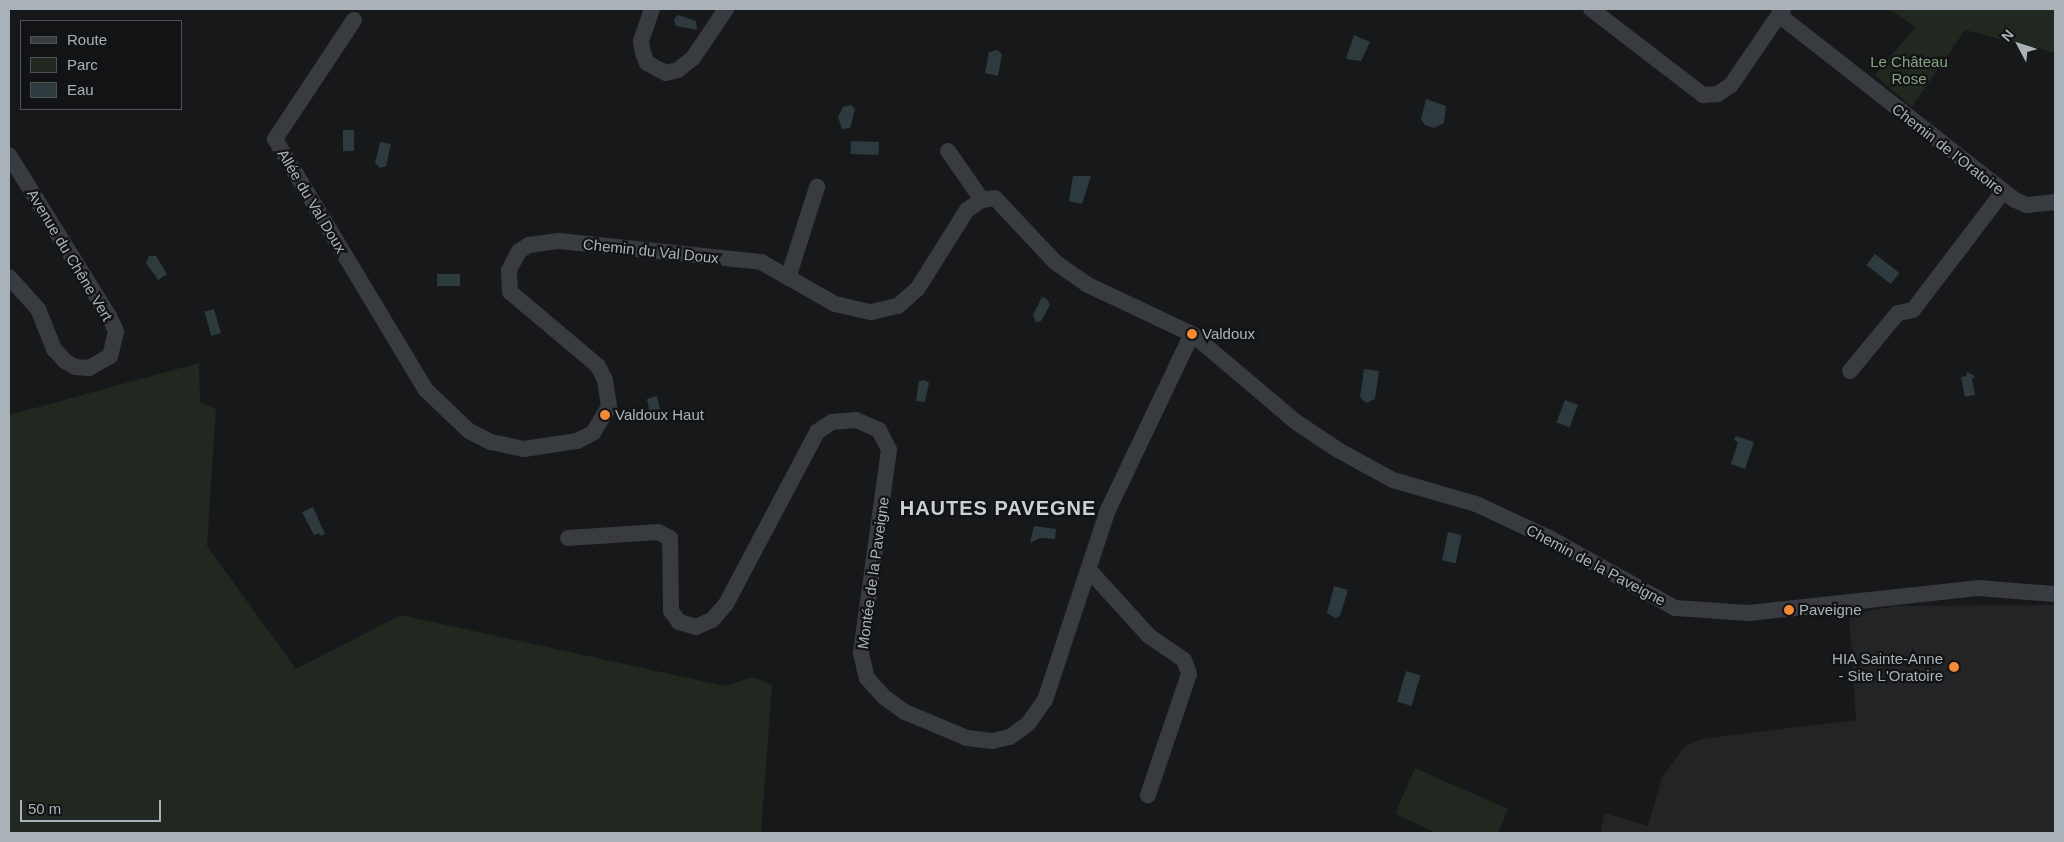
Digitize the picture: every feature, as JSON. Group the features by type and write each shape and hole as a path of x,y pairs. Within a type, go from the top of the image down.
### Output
{"street":[{"path":"652,9 641,41 642,53 647,63 666,73 678,70 693,58 726,9"},
{"path":"1591,9 1703,95 1718,94 1731,85 1781,12"},
{"name":"Chemin de l'Oratoire","path":"1781,12 2003,192 2027,205 2055,202"},
{"name":"Allée du Val Doux","path":"354,20 275,138 376,308"},
{"path":"948,151 982,200 995,198 1002,202 1055,262 1086,284 1192,334"},
{"name":"Avenue du Chêne Vert","path":"9,155 109,316 116,331 110,356 89,368 75,367 65,361 54,349 38,309 9,277"},
{"path":"788,278 817,187"},
{"path":"1850,371 1898,313 1913,310 2003,192"},
{"name":"Chemin du Val Doux","path":"376,308 426,390 470,431 491,442 524,449 577,441 592,433 609,406 604,380 598,366 510,292 508,270 519,251 529,246 558,240 761,262 835,304 871,312 898,306 918,288 967,210 982,200"},
{"name":"Montée de la Paveigne","path":"568,538 658,532 670,538 670,611 679,622 696,627 712,620 726,604 817,432 832,422 856,420 879,430 889,450 861,653 867,678 884,697 905,712 967,738 992,741 1010,737 1028,724 1045,700 1107,512 1192,334"},
{"name":"Chemin de la Paveigne","path":"1192,334 1296,422 1338,450 1393,480 1476,504 1551,539 1676,608 1749,613 1978,588 2055,594"},
{"path":"1089,570 1149,636 1184,660 1189,674 1187,690 1148,795"}],"shaded area":[{"name":"HIA Sainte-Anne - Site L'Oratoire","path":"2055,605 2055,833 1601,833 1604,813 1648,826 1662,777 1685,746 1701,739 1856,720 1849,615 1895,606"}],"green space":[{"name":"Le Château Rose","path":"1889,9 2055,9 2055,53 1965,30 1912,107 1875,75 1915,27"},
{"path":"199,363 200,402 216,409 207,546 296,669 401,615 725,686 752,677 772,685 761,833 9,833 9,415"},
{"path":"1415,768 1508,809 1498,833 1437,833 1395,814"}],"water":[{"path":"678,15 696,21 697,30 676,26 674,19"},
{"path":"1354,35 1370,42 1361,61 1346,59"},
{"path":"997,50 1002,54 998,76 985,73 989,52"},
{"path":"1426,99 1446,106 1444,123 1434,128 1425,125 1421,119"},
{"path":"851,105 855,109 850,128 842,129 838,117 843,107"},
{"path":"343,130 354,130 354,151 343,151"},
{"path":"851,141 879,142 879,155 851,154"},
{"path":"380,142 391,144 386,166 380,168 375,163"},
{"path":"1073,176 1091,176 1082,204 1069,201"},
{"path":"1875,254 1899,273 1891,284 1866,265"},
{"path":"149,256 156,256 167,274 158,280 146,263"},
{"path":"437,274 460,274 460,286 437,286"},
{"path":"1042,297 1047,299 1050,305 1041,321 1036,322 1033,315"},
{"path":"214,309 221,333 211,336 204,312"},
{"path":"1364,369 1379,371 1375,399 1366,403 1360,397"},
{"path":"1967,372 1975,376 1972,379 1975,395 1965,397 1961,377 1966,376"},
{"path":"925,380 929,383 925,402 916,401 919,381"},
{"path":"657,396 662,418 657,423 651,420 647,399"},
{"path":"1565,400 1578,405 1569,427 1556,422"},
{"path":"1736,436 1754,442 1745,469 1731,464 1738,442 1734,440"},
{"path":"313,507 325,534 321,536 319,533 314,535 302,512"},
{"path":"1034,526 1056,529 1055,539 1040,538 1030,543"},
{"path":"1448,532 1462,535 1456,563 1442,560"},
{"path":"1334,586 1348,590 1340,616 1335,618 1327,613"},
{"path":"1406,671 1420,675 1412,706 1397,702"}],"place":[{"name":"Valdoux","path":"1192,334"},
{"name":"Valdoux Haut","path":"605,415"},
{"name":"Paveigne","path":"1789,610"},
{"name":"HIA Sainte-Anne - Site L'Oratoire","path":"1954,667"}],"district":[{"name":"HAUTES PAVEGNE","path":"998,508"}]}
